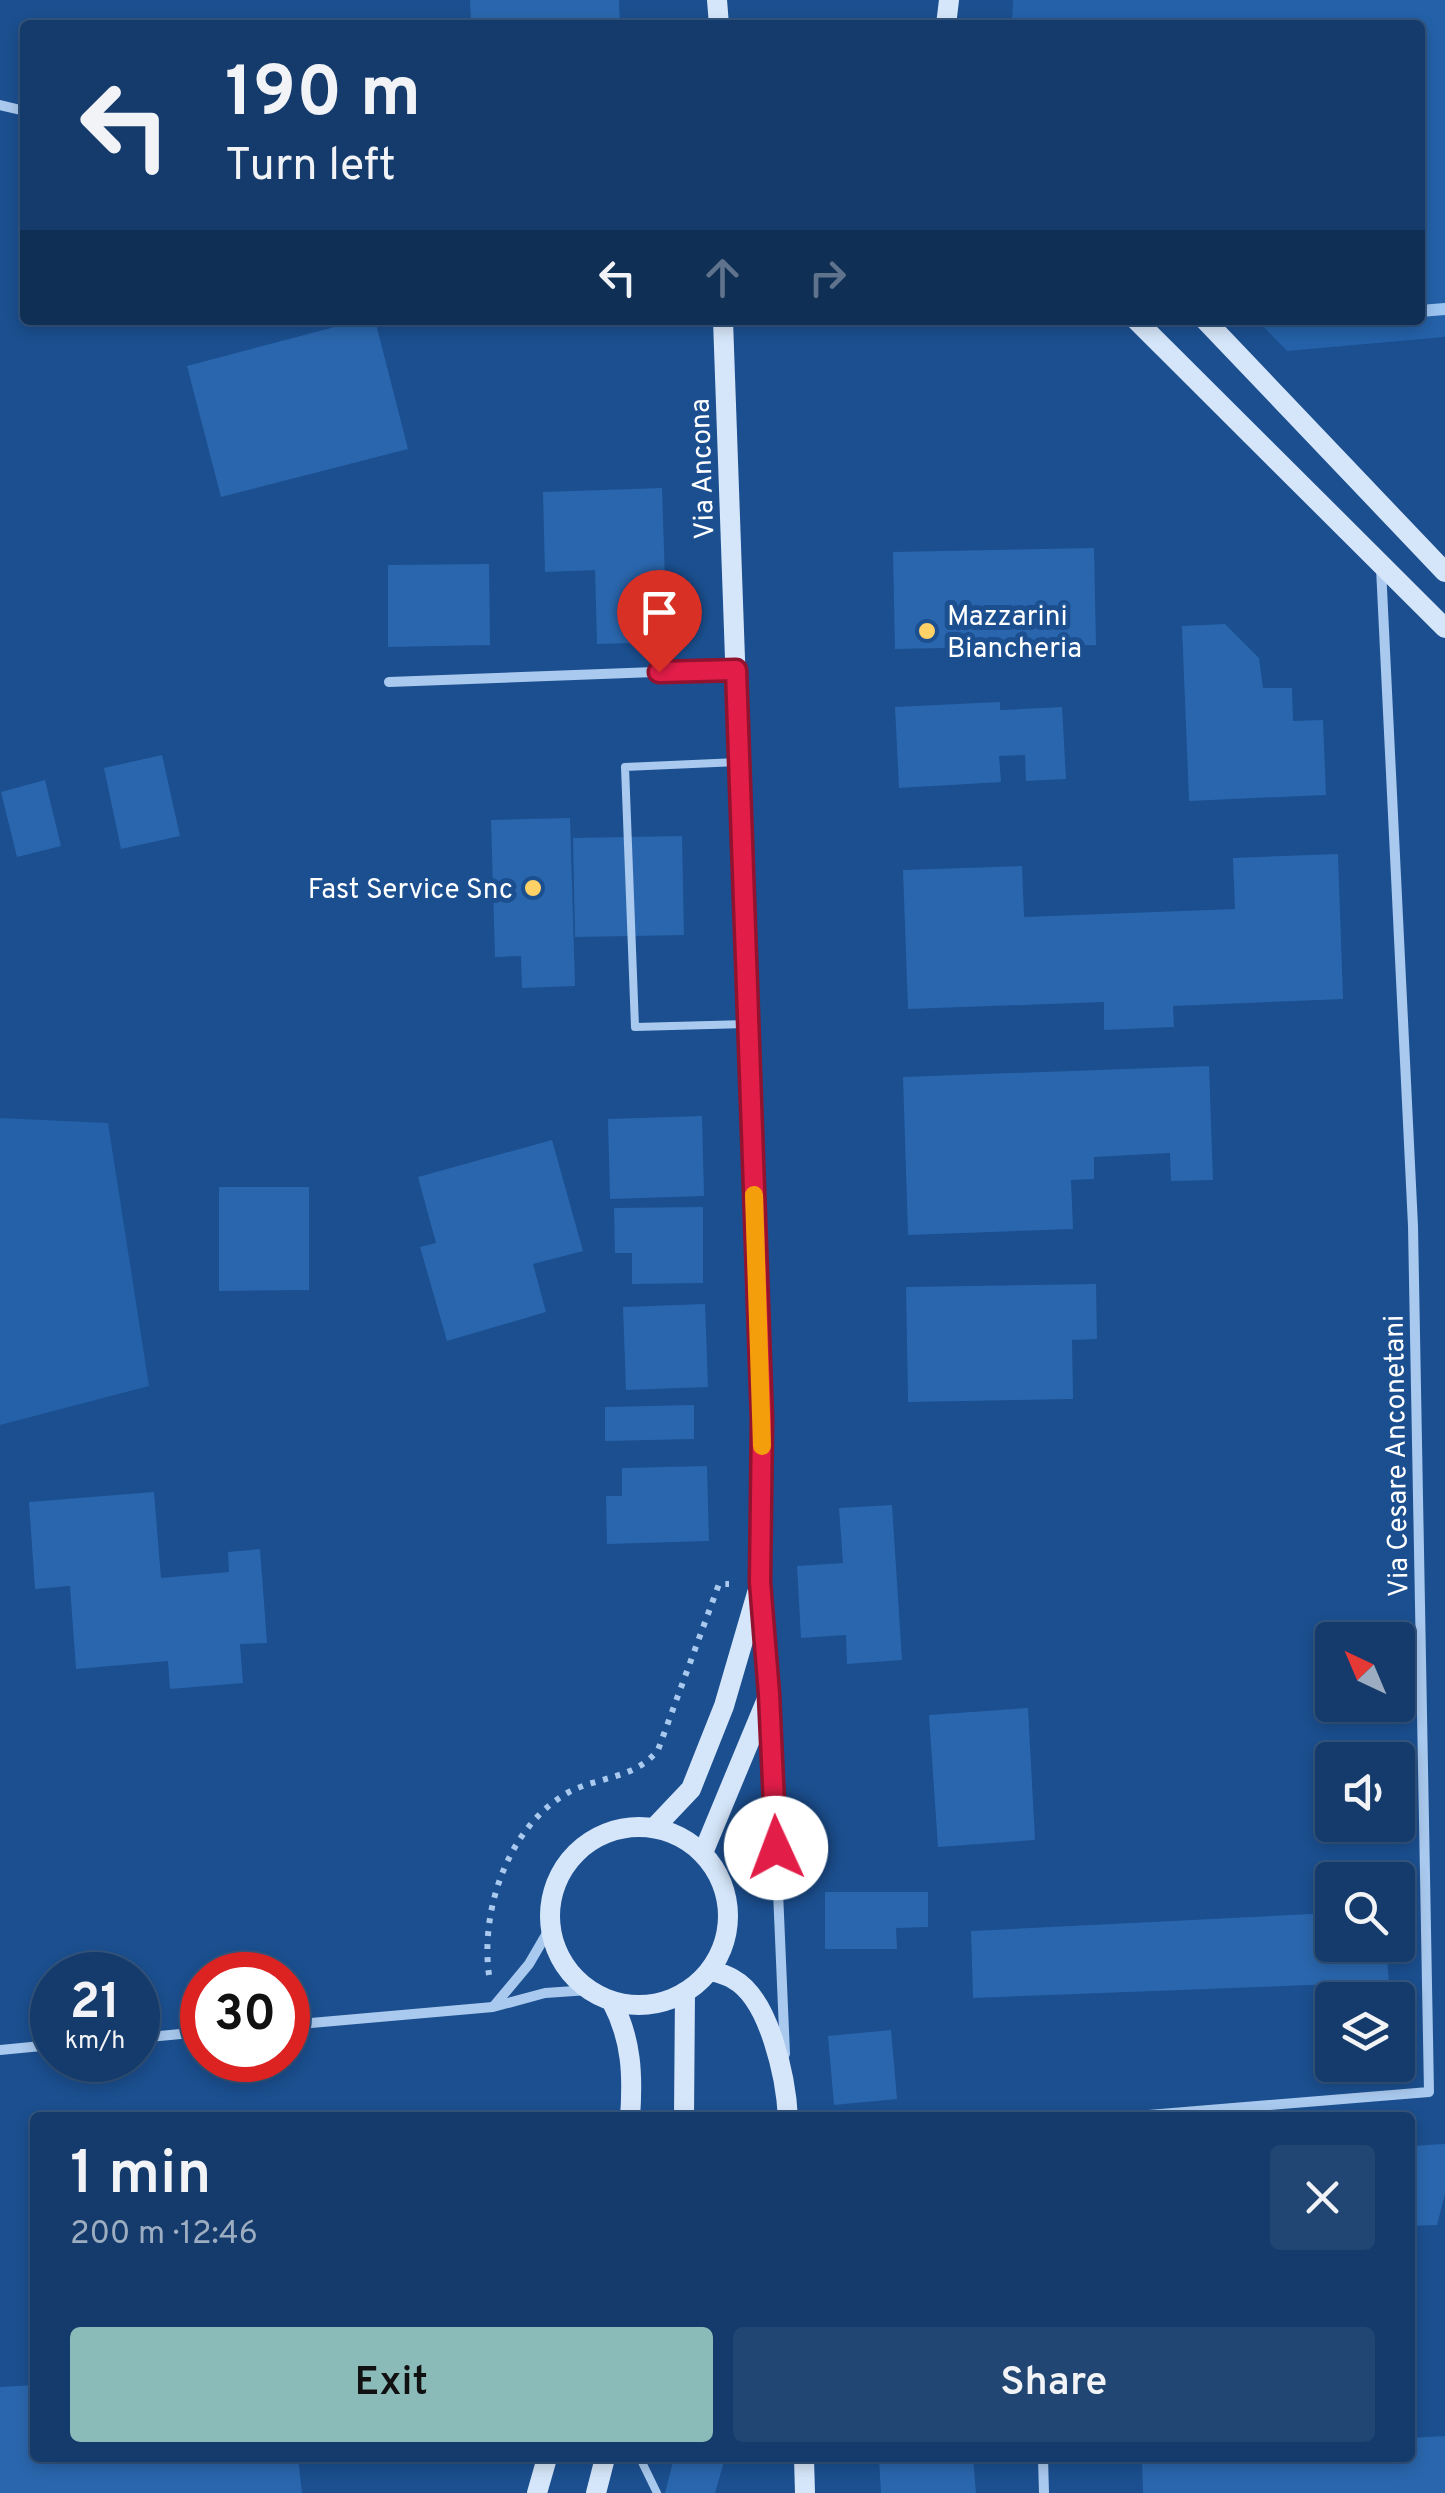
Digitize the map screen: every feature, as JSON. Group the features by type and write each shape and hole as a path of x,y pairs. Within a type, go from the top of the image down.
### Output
{"main road":[{"name":"Via Ancona","path":"704,1853 769,1694 760,1582 762,1420 723,325"},
{"path":"1141,325 1445,628"},
{"path":"1210,325 1445,572"},
{"path":"655,1827 691,1789 724,1706 760,1582"},
{"path":"627,1827 655,1827 682,1836 704,1853 727,1898 728,1923 722,1948 710,1970 686,1992 638,2006 612,2002 589,1990 563,1963 550,1928 550,1900 560,1874 577,1851 600,1835 627,1827"},
{"name":"Via Ancona","path":"710,1970 735,1979 757,2002 786,2080 788,2112"},
{"path":"684,2112 686,1992"},
{"path":"612,2002 623,2023 633,2069 630,2112"},
{"path":"537,2493 546,2462"},
{"path":"596,2493 604,2462"},
{"path":"804,2462 806,2493"}],"street":[{"name":"Via Cesare Anconetani","path":"1185,2112 1430,2092 1414,1226 1380,561"},
{"path":"389,682 736,670"},
{"name":"Via Ancona","path":"769,1694 786,2080"},
{"path":"493,2007 529,1964 550,1928"},
{"path":"310,2023 493,2007 545,1993 589,1990"},
{"path":"0,2050 30,2048"},
{"path":"1043,2462 1044,2493"}],"lane":[{"path":"738,762 626,767 635,1028 748,1024"},
{"path":"642,2462 657,2493"}],"path":[{"path":"493,2007 488,1965 497,1890 505,1861 523,1833 568,1793 647,1764 658,1750 720,1584 760,1582"}],"shaded area":[{"path":"1013,0 1445,0 1445,337 1287,351 1262,325 1425,325 1425,20 1012,20"},
{"path":"0,1118 108,1123 149,1386 0,1425"}],"building":[{"path":"470,0 619,0 620,20 471,20"},
{"path":"342,325 376,325 408,449 221,497 187,366"},
{"path":"662,488 667,642 597,644 595,570 545,572 543,492"},
{"path":"1094,548 1096,645 895,649 893,552"},
{"path":"489,564 490,645 388,647 388,565"},
{"path":"1225,624 1259,658 1263,688 1292,688 1293,721 1323,720 1326,795 1189,801 1182,626"},
{"path":"1000,702 1000,710 1062,707 1066,779 1026,781 1025,755 999,756 1001,782 899,788 895,707"},
{"path":"162,755 180,836 121,849 104,768"},
{"path":"45,780 61,846 17,857 1,792"},
{"name":"Fast Service Snc","path":"570,818 575,986 522,988 521,956 495,957 491,820"},
{"path":"682,836 684,935 575,937 573,838"},
{"path":"1338,854 1343,999 1173,1006 1174,1027 1104,1030 1104,1002 908,1009 903,870 1022,866 1024,917 1235,909 1233,858"},
{"path":"1209,1066 1213,1180 1171,1181 1170,1153 1094,1157 1094,1179 1071,1180 1073,1229 908,1235 903,1077"},
{"path":"702,1116 704,1196 610,1199 608,1119"},
{"path":"552,1140 583,1251 533,1264 546,1312 447,1341 420,1247 436,1243 418,1177"},
{"path":"219,1187 309,1187 309,1290 219,1291"},
{"path":"703,1207 703,1283 632,1284 632,1253 615,1253 614,1208"},
{"path":"1096,1284 1097,1339 1072,1340 1073,1399 908,1402 906,1287"},
{"path":"705,1304 708,1387 626,1390 623,1307"},
{"path":"694,1405 694,1439 605,1441 605,1407"},
{"path":"707,1466 709,1541 607,1544 606,1496 622,1496 622,1468"},
{"path":"154,1492 161,1578 229,1572 228,1552 260,1549 267,1643 240,1644 243,1683 170,1689 168,1661 76,1669 70,1586 35,1589 29,1502"},
{"path":"892,1505 902,1660 847,1664 846,1635 801,1638 797,1566 843,1563 839,1508"},
{"path":"1028,1708 1035,1840 938,1847 929,1715"},
{"path":"825,1892 928,1892 928,1927 896,1928 897,1949 825,1949"},
{"path":"1315,1914 1315,1962 1387,1962 1389,1982 973,1998 971,1931"},
{"path":"891,2030 897,2099 834,2105 828,2036"},
{"path":"1445,2144 1445,2194 1437,2225 1415,2226 1415,2146"},
{"path":"30,2385 30,2462 298,2462 302,2493 0,2493 0,2387"},
{"path":"1445,2436 1445,2493 1143,2493 1142,2462 1415,2462 1415,2438"},
{"path":"673,2462 724,2462 715,2493 665,2493"},
{"path":"879,2462 973,2462 976,2493 881,2493"}],"waterway":[{"path":"1425,311 1445,309"}],"slow traffic":[{"path":"754,1195 762,1446"}],"place":[{"name":"Mazzarini Biancheria","path":"927,631"},
{"name":"Fast Service Snc","path":"533,888"}],"route":[{"path":"659,672 736,670 762,1420 760,1582 776,1848"}]}
